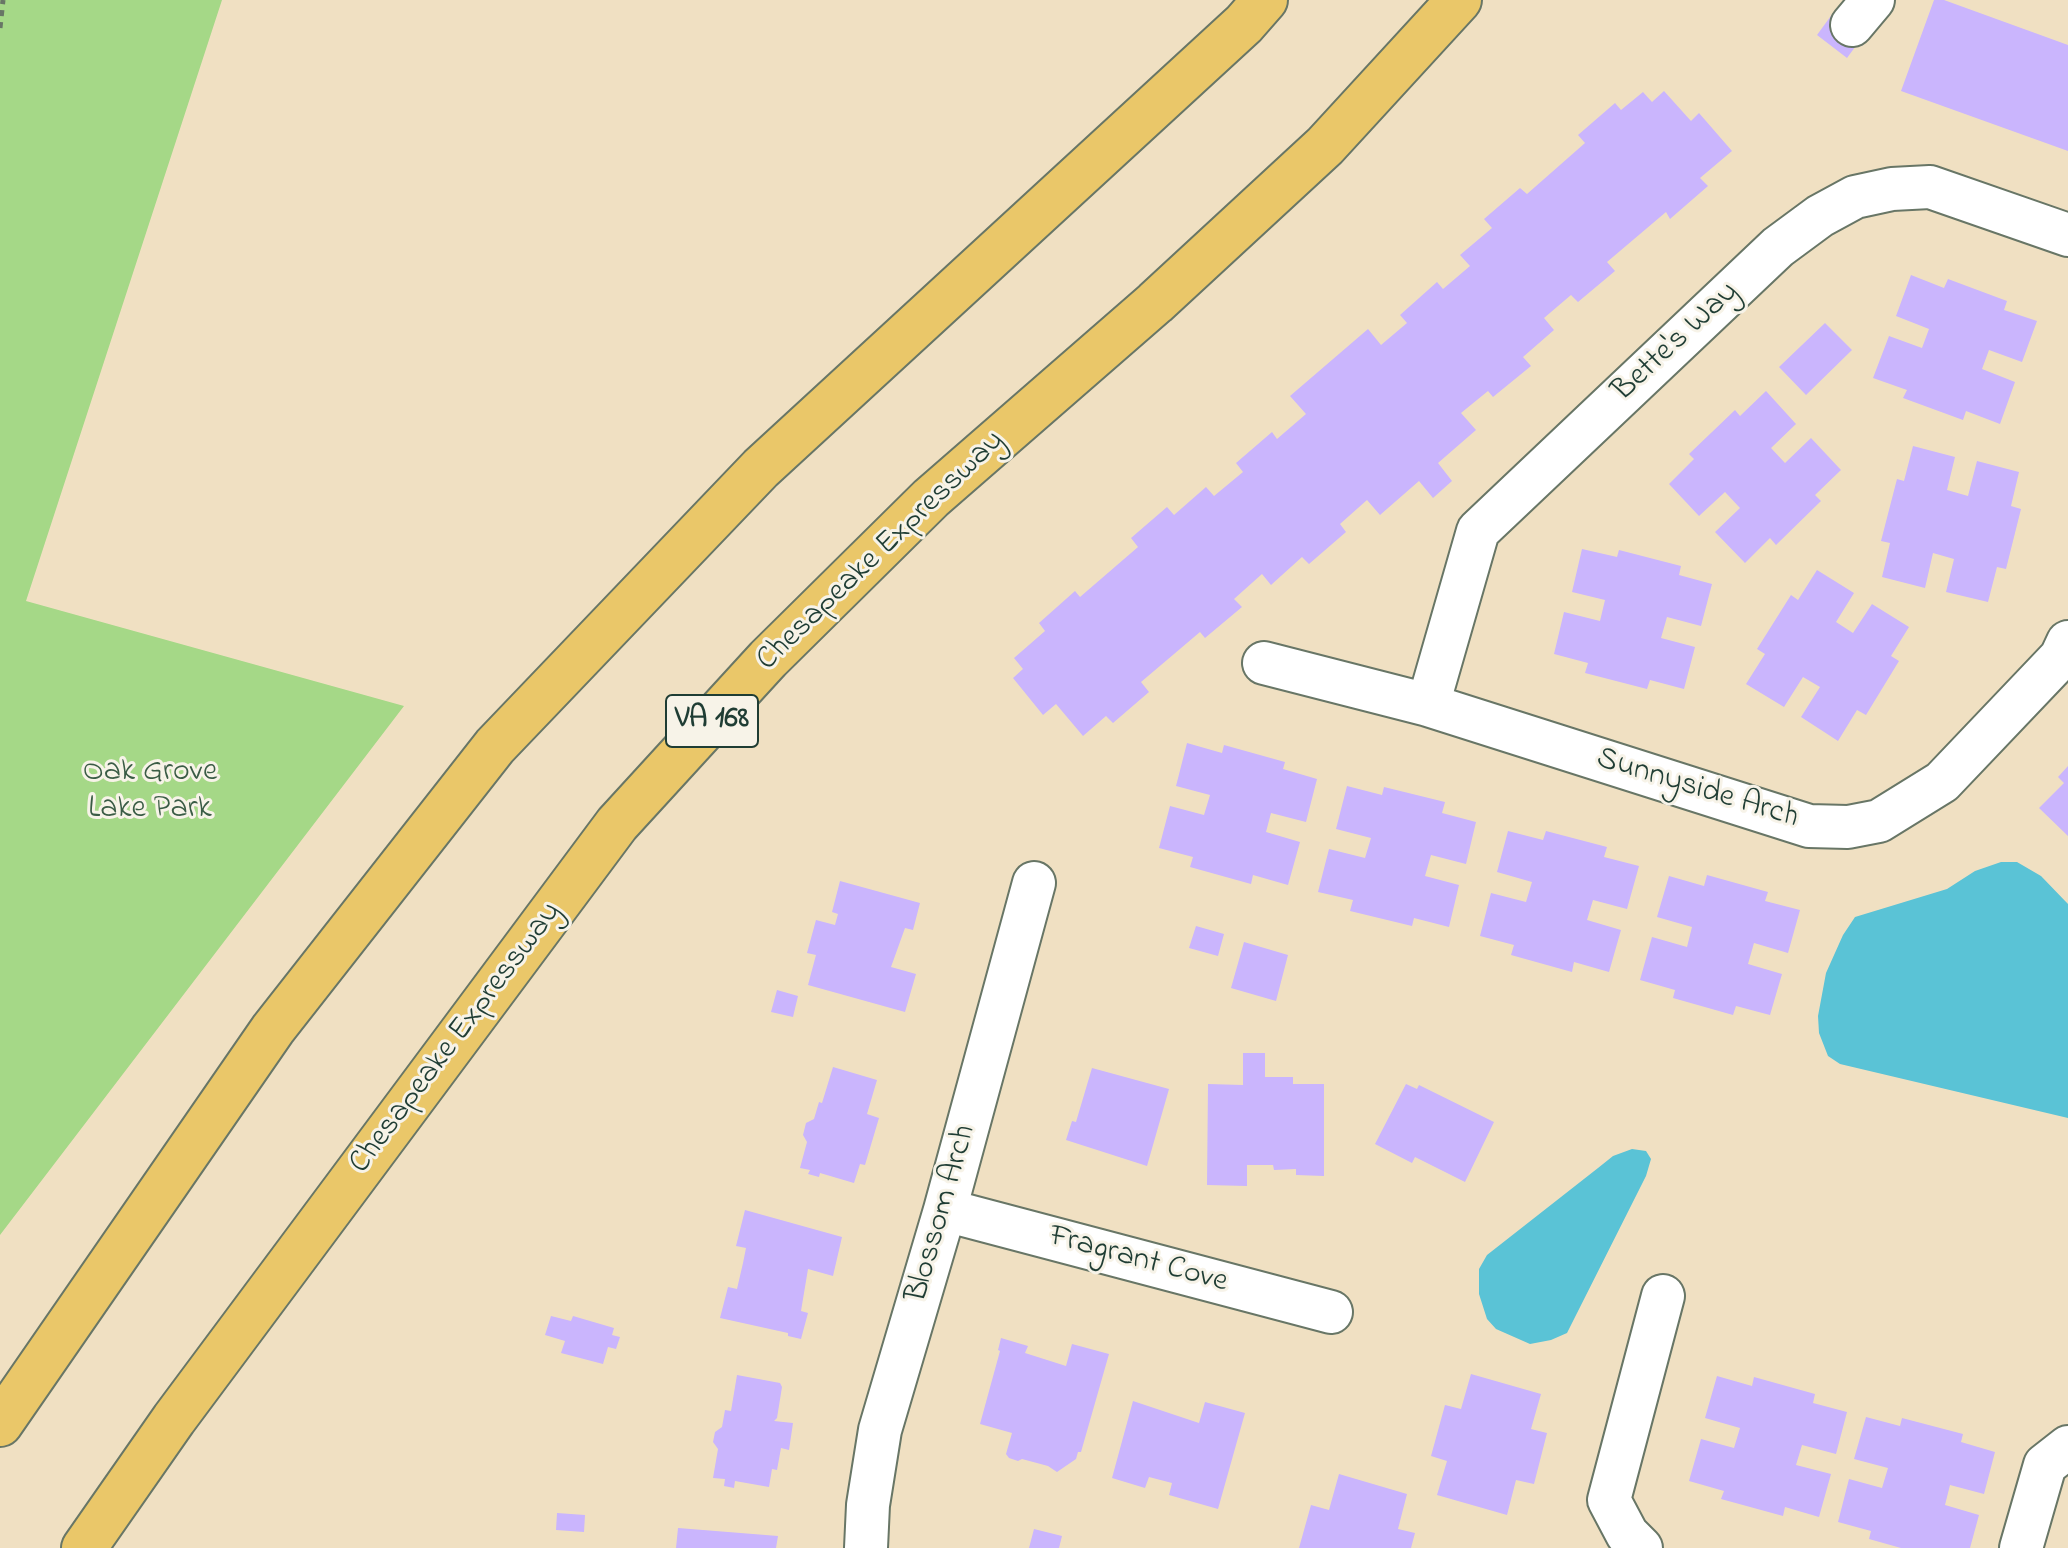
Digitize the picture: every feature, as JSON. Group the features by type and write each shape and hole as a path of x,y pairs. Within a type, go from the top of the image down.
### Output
{"highway":[{"path":"0,1424 273,1029 495,746 761,468 1244,24 1265,0"},
{"name":"Chesapeake Expressway","path":"84,1548 174,1419 617,824 768,659 931,498 1155,303 1325,146 1459,0"}],"street":[{"name":"Bette's Way","path":"1428,705 1478,531 1778,247 1820,216 1855,197 1892,189 1930,187 2068,235"},
{"name":"Sunnyside Arch","path":"1264,663 1428,705 1809,826 1848,827 1879,821 1942,782 2061,657 2068,642"},
{"name":"Blossom Arch","path":"866,1548 868,1505 880,1430 945,1210 1034,883"},
{"name":"Fragrant Cove","path":"945,1210 1331,1312"},
{"path":"1641,1548 1627,1534 1609,1500 1663,1296"},
{"path":"2021,1548 2045,1465 2068,1447"}],"path":[{"path":"0,28 3,0"}],"green space":[{"name":"Oak Grove Lake Park","path":"0,0 222,0 26,601 404,706 0,1235"}],"water":[{"path":"2001,862 2017,862 2041,876 2068,904 2068,1118 1840,1064 1828,1056 1819,1033 1818,1016 1826,973 1855,917 1947,889 1975,871"},
{"path":"1632,1149 1646,1151 1651,1159 1646,1176 1567,1333 1530,1344 1496,1329 1487,1319 1479,1294 1479,1269 1487,1255 1613,1156"}],"building":[{"path":"1934,0 1944,0 2068,45 2068,151 1901,91"},
{"path":"1833,13 1867,38 1862,46 1858,43 1847,58 1817,35"},
{"path":"1664,91 1691,121 1699,113 1732,151 1700,178 1708,186 1670,219 1666,212 1607,262 1615,271 1578,302 1571,295 1544,318 1554,330 1523,357 1531,366 1493,397 1488,391 1461,413 1476,430 1438,463 1452,481 1433,498 1419,481 1380,515 1367,500 1340,524 1346,532 1309,564 1302,557 1271,585 1262,574 1234,599 1242,607 1205,638 1200,632 1141,682 1149,692 1113,723 1106,716 1083,736 1056,704 1043,715 1013,678 1023,669 1014,658 1045,631 1039,623 1075,591 1080,597 1138,547 1131,538 1167,507 1174,515 1206,487 1214,496 1243,472 1236,463 1272,432 1277,439 1306,414 1290,396 1368,329 1381,345 1407,323 1400,315 1437,282 1443,289 1470,266 1460,255 1492,228 1484,219 1520,188 1527,194 1585,143 1578,135 1615,103 1621,110 1643,92 1652,102"},
{"path":"1911,275 1944,288 1948,279 2007,301 2004,310 2037,321 2022,362 1989,350 1982,369 2015,382 2000,424 1966,411 1963,420 1903,398 1907,390 1873,378 1889,336 1922,348 1929,329 1896,316"},
{"path":"1825,323 1852,350 1806,395 1779,367"},
{"path":"1766,391 1796,424 1771,448 1785,463 1811,438 1841,470 1815,495 1821,501 1776,545 1770,538 1745,563 1715,532 1740,508 1725,492 1699,516 1669,484 1694,459 1689,454 1735,410 1740,416"},
{"path":"1913,446 1955,457 1947,490 1968,496 1977,461 2019,472 2011,506 2021,509 2006,569 1997,567 1988,602 1946,592 1954,559 1933,553 1925,588 1882,577 1890,543 1881,541 1897,479 1904,481"},
{"path":"1582,549 1617,557 1619,550 1681,566 1679,575 1712,584 1701,626 1667,617 1661,638 1695,647 1684,689 1650,680 1647,689 1585,673 1588,663 1554,654 1564,612 1600,621 1605,600 1572,592"},
{"path":"1817,570 1854,593 1836,622 1853,633 1872,604 1909,627 1891,656 1899,661 1866,715 1857,710 1838,741 1801,717 1820,687 1803,677 1784,707 1746,684 1765,654 1757,649 1791,595 1798,600"},
{"path":"1187,743 1222,753 1224,745 1285,762 1283,769 1317,779 1306,822 1271,813 1266,832 1300,842 1288,885 1253,875 1251,884 1190,867 1193,857 1159,848 1170,806 1204,815 1210,795 1176,786"},
{"path":"2068,766 2068,836 2039,808 2064,783 2058,777"},
{"path":"1347,786 1382,795 1384,787 1445,802 1442,813 1476,822 1466,864 1431,855 1425,876 1459,885 1449,927 1414,918 1412,926 1350,911 1353,900 1318,892 1329,849 1365,858 1371,838 1336,829"},
{"path":"1508,831 1543,840 1546,831 1607,847 1604,857 1639,866 1627,909 1593,900 1587,920 1621,930 1609,972 1574,962 1572,972 1511,955 1514,945 1480,936 1491,893 1526,902 1532,882 1497,872"},
{"path":"1707,875 1768,892 1765,901 1800,910 1788,953 1754,943 1748,964 1782,974 1770,1015 1736,1006 1733,1015 1673,998 1675,990 1640,980 1652,937 1687,947 1692,927 1657,917 1669,876 1704,886"},
{"path":"840,881 920,903 913,930 905,928 891,967 916,974 905,1012 808,985 816,955 807,953 816,920 835,925 838,914 832,912"},
{"path":"1196,926 1224,934 1218,956 1189,948"},
{"path":"1244,942 1288,955 1276,1001 1231,988"},
{"path":"777,990 798,996 793,1017 771,1012"},
{"path":"1243,1053 1265,1053 1265,1077 1293,1077 1293,1084 1324,1084 1324,1176 1296,1175 1296,1169 1274,1170 1273,1165 1247,1165 1247,1186 1207,1185 1208,1084 1243,1085"},
{"path":"833,1067 877,1080 867,1114 879,1118 865,1165 860,1164 854,1183 820,1173 819,1177 808,1174 810,1170 800,1168 807,1142 803,1135 806,1123 814,1119 819,1102 822,1103"},
{"path":"1092,1068 1169,1089 1147,1166 1066,1140 1072,1121 1076,1122"},
{"path":"1406,1084 1417,1089 1419,1085 1494,1122 1465,1182 1415,1157 1412,1163 1375,1144"},
{"path":"745,1210 842,1237 833,1276 808,1269 801,1311 808,1313 801,1339 788,1336 788,1333 720,1318 728,1287 737,1289 746,1248 736,1246"},
{"path":"551,1316 571,1321 573,1316 614,1328 612,1335 620,1337 616,1349 608,1347 603,1364 561,1353 565,1341 545,1335"},
{"path":"1001,1338 1028,1346 1025,1353 1066,1366 1072,1344 1109,1354 1081,1452 1057,1472 1048,1466 1009,1458 1006,1454 1012,1433 980,1424"},
{"path":"1471,1374 1541,1394 1531,1429 1547,1433 1534,1484 1516,1480 1507,1515 1437,1495 1447,1461 1431,1456 1445,1405 1461,1409"},
{"path":"737,1375 780,1383 782,1387 774,1421 793,1423 789,1450 781,1448 777,1470 772,1469 769,1487 735,1481 734,1488 724,1486 725,1479 713,1478 718,1449 713,1442 715,1432 722,1427 725,1410 731,1411"},
{"path":"1717,1376 1752,1386 1754,1377 1815,1394 1813,1403 1847,1412 1836,1454 1802,1445 1796,1465 1831,1474 1819,1517 1785,1507 1783,1516 1721,1499 1724,1491 1689,1481 1701,1439 1734,1448 1740,1428 1705,1418"},
{"path":"1133,1401 1199,1423 1205,1402 1245,1413 1218,1509 1169,1495 1172,1483 1149,1477 1145,1488 1112,1478"},
{"path":"1866,1417 1900,1426 1902,1418 1963,1434 1961,1442 1995,1452 1984,1494 1950,1485 1945,1505 1979,1515 1970,1548 1901,1548 1869,1539 1871,1531 1838,1522 1849,1479 1882,1488 1888,1468 1854,1459"},
{"path":"1339,1474 1407,1494 1398,1529 1415,1533 1411,1548 1299,1548 1311,1505 1329,1510"},
{"path":"557,1513 585,1515 584,1532 556,1530"},
{"path":"678,1528 778,1536 776,1548 676,1548"},
{"path":"1034,1529 1062,1536 1059,1548 1029,1548"}]}
